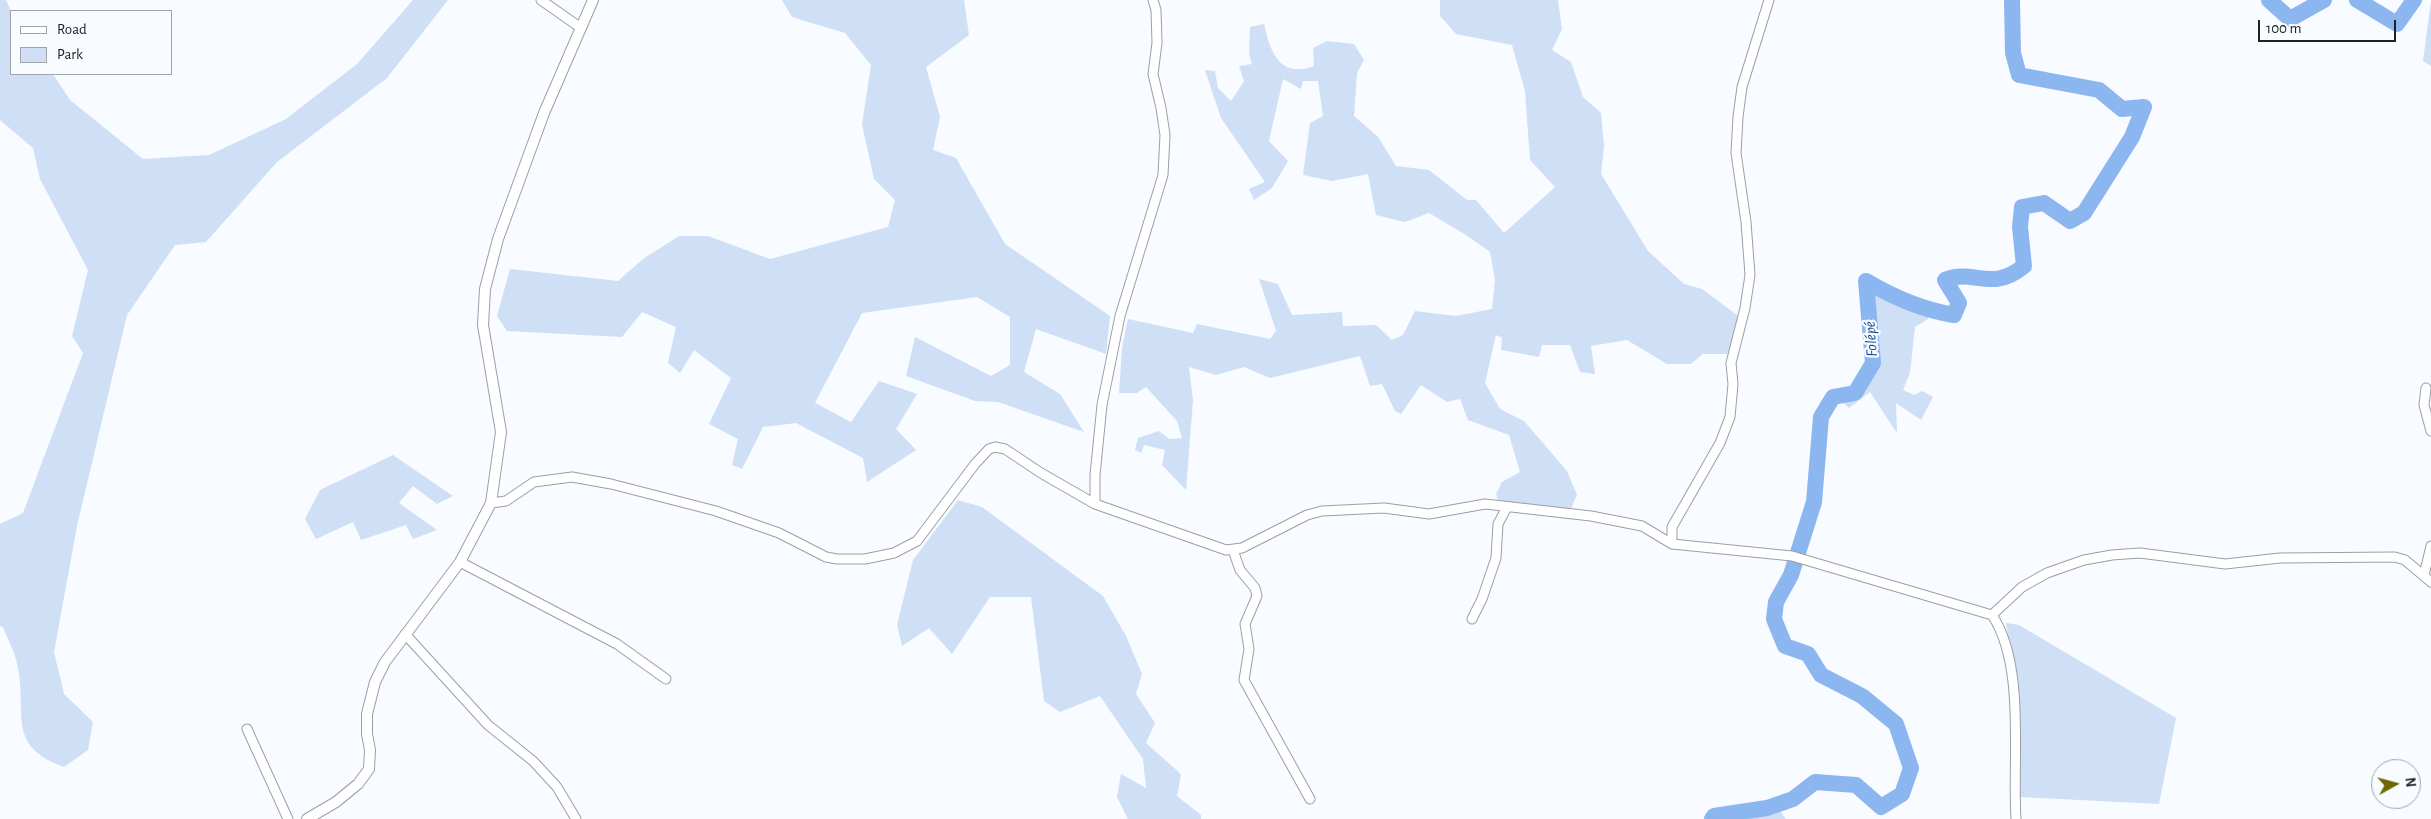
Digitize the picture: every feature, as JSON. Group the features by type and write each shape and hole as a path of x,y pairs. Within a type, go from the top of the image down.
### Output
{"street":[{"path":"541,0 581,28"},
{"path":"307,819 336,802 358,784 369,770 370,750 367,734 367,714 369,698 385,662 460,562 491,503 501,432 483,325 485,289 498,239 544,113 593,0"},
{"path":"1095,504 1095,475 1102,405 1128,288 1163,175 1165,135 1153,74 1157,43 1156,10 1153,0"},
{"path":"1672,544 1672,527 1720,443 1730,417 1733,384 1731,363 1745,308 1750,275 1746,222 1736,153 1738,117 1742,87 1769,0"},
{"path":"2426,388 2424,405 2431,431"},
{"path":"491,503 506,501 534,482 572,478 611,484 716,511 779,534 826,557 865,559 894,553 917,541 975,464 989,449 996,447 1005,449 1041,473 1095,504 1211,546 1233,550 1242,548 1307,515 1322,510 1384,508 1429,514 1485,504 1591,516 1642,526 1672,544 1792,556 1992,615 2006,644 2014,700 2017,729 2016,819"},
{"path":"1472,620 1494,567 1498,524 1507,506"},
{"path":"2428,578 2431,546"},
{"path":"1233,550 1240,570 1256,588 1257,596 1245,624 1249,649 1244,680 1310,799"},
{"path":"1992,615 2022,587 2047,573 2084,560 2120,554 2140,553 2225,564 2280,558 2395,557 2405,560 2428,578"},
{"path":"460,562 617,644 666,679"},
{"path":"405,634 488,725 533,760 556,787 576,819"},
{"path":"247,729 288,819"}],"green space":[{"path":"0,0 6,0 11,10 10,75 54,75 70,100 143,159 209,155 286,119 357,64 413,0 448,0 387,78 277,162 206,242 175,245 127,315 77,526 54,652 64,694 93,722 88,750 64,767 46,759 26,739 21,714 17,663 3,627 0,626 0,524 23,513 83,353 72,336 88,270 40,179 33,148 0,120"},
{"path":"782,0 964,0 969,35 926,67 940,117 933,150 956,158 1005,244 1110,316 1106,354 1036,329 1024,372 1060,394 1084,432 998,402 975,401 906,376 915,337 991,376 1010,365 1010,317 977,297 862,313 815,403 851,422 879,381 917,394 896,429 916,450 867,482 863,458 796,423 763,427 742,469 732,465 738,439 709,424 731,378 694,350 680,373 668,363 676,327 642,312 622,337 507,331 497,316 510,269 618,281 643,259 679,236 708,236 770,259 888,227 895,200 874,179 862,124 871,65 845,33 792,17"},
{"path":"1440,0 1558,0 1562,29 1552,50 1571,62 1583,97 1601,113 1604,146 1601,174 1648,251 1684,284 1702,289 1741,318 1732,354 1703,354 1691,364 1667,364 1627,340 1591,346 1595,374 1580,372 1570,345 1542,345 1539,357 1501,350 1502,338 1496,335 1485,383 1500,409 1524,421 1567,471 1577,495 1570,511 1544,507 1502,512 1496,494 1502,482 1520,472 1509,435 1468,420 1460,399 1447,402 1421,385 1401,414 1395,411 1382,384 1370,386 1360,356 1270,378 1244,367 1216,375 1189,367 1193,400 1186,490 1162,465 1165,450 1144,445 1141,453 1135,450 1138,438 1159,431 1169,439 1182,438 1177,421 1146,387 1137,393 1119,393 1122,348 1128,319 1193,333 1197,324 1270,339 1276,331 1259,279 1278,284 1292,315 1342,312 1343,326 1376,325 1392,340 1403,335 1415,311 1456,316 1492,309 1495,280 1490,252 1429,213 1405,222 1376,215 1368,174 1332,181 1303,175 1310,123 1323,116 1318,81 1303,81 1301,89 1283,79 1269,141 1288,161 1272,188 1254,200 1249,189 1265,182 1221,118 1205,70 1215,71 1218,88 1231,101 1244,81 1239,66 1252,64 1249,53 1250,27 1264,24 1273,53 1285,66 1293,69 1314,66 1313,48 1327,41 1354,44 1364,60 1357,73 1354,116 1378,137 1396,166 1429,170 1467,200 1476,200 1504,233 1555,187 1530,160 1525,91 1512,45 1456,34 1440,16"},
{"path":"2431,1 2431,66 2423,61"},
{"path":"1880,288 1901,301 1928,308 1928,319 1915,327 1910,373 1903,390 1914,395 1922,391 1933,397 1921,420 1896,403 1897,433 1870,392 1849,408 1840,400 1864,386 1879,366 1874,312 1864,295 1870,289"},
{"path":"393,455 453,496 437,504 413,486 399,503 437,530 413,539 406,525 361,540 353,522 316,539 305,519 320,490"},
{"path":"958,500 982,507 1103,596 1126,636 1142,674 1136,694 1155,723 1146,743 1181,774 1177,796 1201,815 1201,819 1128,819 1117,797 1121,774 1146,788 1143,759 1100,696 1060,712 1044,701 1031,597 990,597 952,654 929,628 902,646 897,625 913,560"},
{"path":"2006,623 2019,625 2176,718 2159,804 2020,797 2021,728"},
{"path":"1780,811 1786,819 1735,819 1758,817"}],"waterway":[{"name":"Folépé","path":"1712,819 1714,816 1767,808 1793,799 1815,782 1856,785 1881,807 1902,794 1911,768 1896,724 1862,696 1821,675 1808,654 1785,646 1774,619 1776,602 1791,575 1814,502 1821,417 1833,397 1855,393 1873,363 1866,281 1909,302 1931,310 1954,315 1959,303 1945,280 1955,277 2002,278 2024,266 2020,227 2022,207 2044,203 2070,221 2084,213 2132,137 2144,107 2122,109 2099,90 2019,75 2013,53 2012,0"},
{"name":"Folépé","path":"2269,0 2290,19 2324,0"},
{"name":"Folépé","path":"2357,0 2397,24 2414,0"}]}
